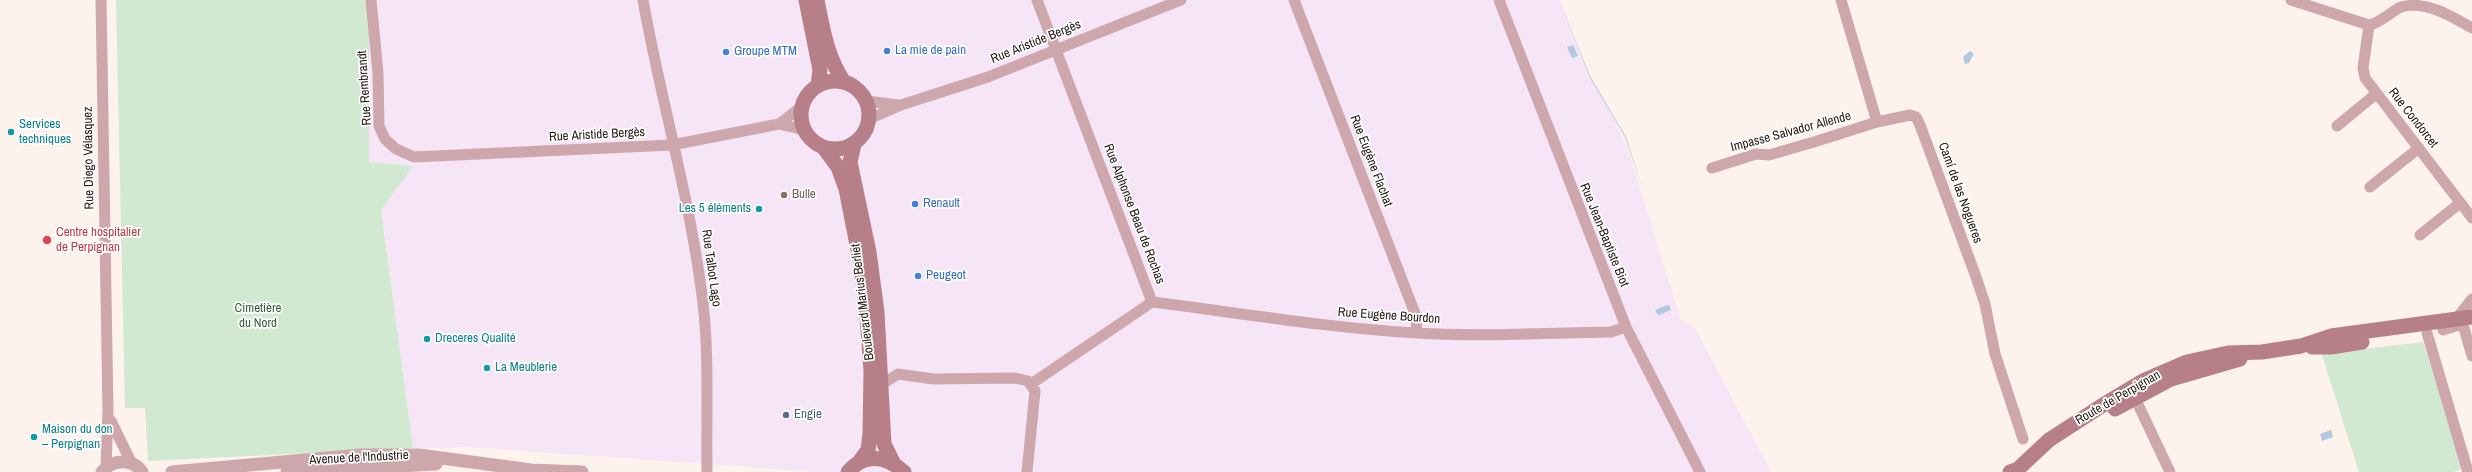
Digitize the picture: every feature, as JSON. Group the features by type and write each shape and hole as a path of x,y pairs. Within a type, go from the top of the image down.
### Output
{"main road":[{"path":"806,0 820,70 818,85"},
{"path":"817,0 827,49 834,66 844,82"},
{"path":"834,80 844,82 858,90 867,101 869,119 867,129 854,144 844,148 824,148 812,141 804,130 800,119 801,107 806,96 818,85 834,80"},
{"name":"Boulevard Marius Berliet","path":"854,144 850,162 870,259 877,312 884,444 898,467"},
{"name":"Boulevard Marius Berliet","path":"824,148 838,167 846,189 861,265 867,316 871,371 870,434 868,450 860,461"},
{"name":"Route de Perpignan","path":"2301,346 2331,347 2427,333 2443,330 2467,322"},
{"name":"Route de Perpignan","path":"2016,471 2049,440 2102,405 2162,372 2204,357 2228,353 2262,352 2301,346 2331,336 2467,322"},
{"name":"Route de Perpignan","path":"2031,457 2055,448 2135,398 2171,379 2262,352"},
{"path":"848,472 860,461 877,458 898,467"}],"street":[{"name":"Rue Diego Vélasquez","path":"100,0 108,410 104,470"},
{"name":"Rue Rembrandt","path":"371,0 377,66 379,126 385,139 396,149 414,158"},
{"name":"Rue Talbot Lago","path":"643,0 701,288 706,350 707,472"},
{"name":"Rue Alphonse Beau de Rochas","path":"1031,384 1152,302 1037,0"},
{"name":"Rue Aristide Bergès","path":"869,119 901,104 988,77 1181,0"},
{"name":"Rue Eugène Flachat","path":"1294,0 1416,316 1417,333"},
{"name":"Rue Jean-Baptiste Biot","path":"1499,0 1626,327 1700,472"},
{"path":"1842,0 1877,122"},
{"path":"2291,0 2369,26 2379,23 2400,7 2413,2 2432,5 2472,28"},
{"name":"Rue Condorcet","path":"2369,26 2363,68 2365,78 2472,218"},
{"path":"2337,126 2376,94"},
{"name":"Rue Aristide Bergès","path":"867,101 901,104"},
{"name":"Rue Aristide Bergès","path":"779,124 801,107"},
{"name":"Camí de las Nogueres","path":"1877,122 1910,115 1916,117 1920,125 1985,304 1995,354 2023,439"},
{"name":"Impasse Salvador Allende","path":"1712,168 1756,154 1769,155 1877,122"},
{"name":"Rue Aristide Bergès","path":"414,158 672,145 779,124 804,130"},
{"path":"2370,187 2419,148"},
{"path":"2420,235 2460,203"},
{"path":"2472,299 2467,322 2472,356"},
{"name":"Rue Eugène Bourdon","path":"1152,302 1344,328 1417,333 1469,335 1610,332 1626,327"},
{"path":"2427,333 2468,472"},
{"path":"881,385 898,374 933,379 1015,378 1031,384 1035,391 1034,415 1027,472"},
{"path":"2135,398 2170,472"},
{"name":"Rue Diego Vélasquez","path":"108,410 113,429 138,468"},
{"name":"Avenue de l'Industrie","path":"286,472 360,455 419,464 473,463 531,470 582,472"},
{"path":"104,470 118,462 155,472"},
{"name":"Avenue de l'Industrie","path":"172,472 324,464"}],"shaded area":[{"path":"365,0 1560,0 1588,76 1598,88 1627,147 1681,320 1695,328 1771,472 820,472 469,447 413,448 381,209 413,166 369,162 369,18"}],"green space":[{"name":"Cimetière du Nord","path":"116,0 365,0 369,18 369,162 413,166 381,210 413,448 148,461 145,408 125,408"},
{"path":"2423,342 2464,468 2454,472 2359,472 2320,349 2323,354"}],"water":[{"path":"1559,0 1591,78 1626,137 1643,190 1625,137 1590,78"},
{"path":"1573,45 1578,56 1572,58 1567,47"},
{"path":"1970,51 1974,54 1969,63 1965,64 1963,57"},
{"path":"1669,305 1671,310 1659,315 1655,312 1657,309"},
{"path":"2331,430 2333,437 2322,441 2320,434"}],"place":[{"name":"La mie de pain","path":"887,51"},
{"name":"Groupe MTM","path":"726,52"},
{"name":"Services techniques","path":"11,132"},
{"name":"Bulle","path":"784,195"},
{"name":"Renault","path":"915,204"},
{"name":"Les 5 éléments","path":"759,209"},
{"name":"Centre hospitalier de Perpignan","path":"47,240"},
{"name":"Peugeot","path":"918,276"},
{"name":"Dreceres Qualité","path":"427,339"},
{"name":"La Meublerie","path":"487,368"},
{"name":"Engie","path":"786,415"},
{"name":"Maison du don – Perpignan","path":"34,437"}]}
